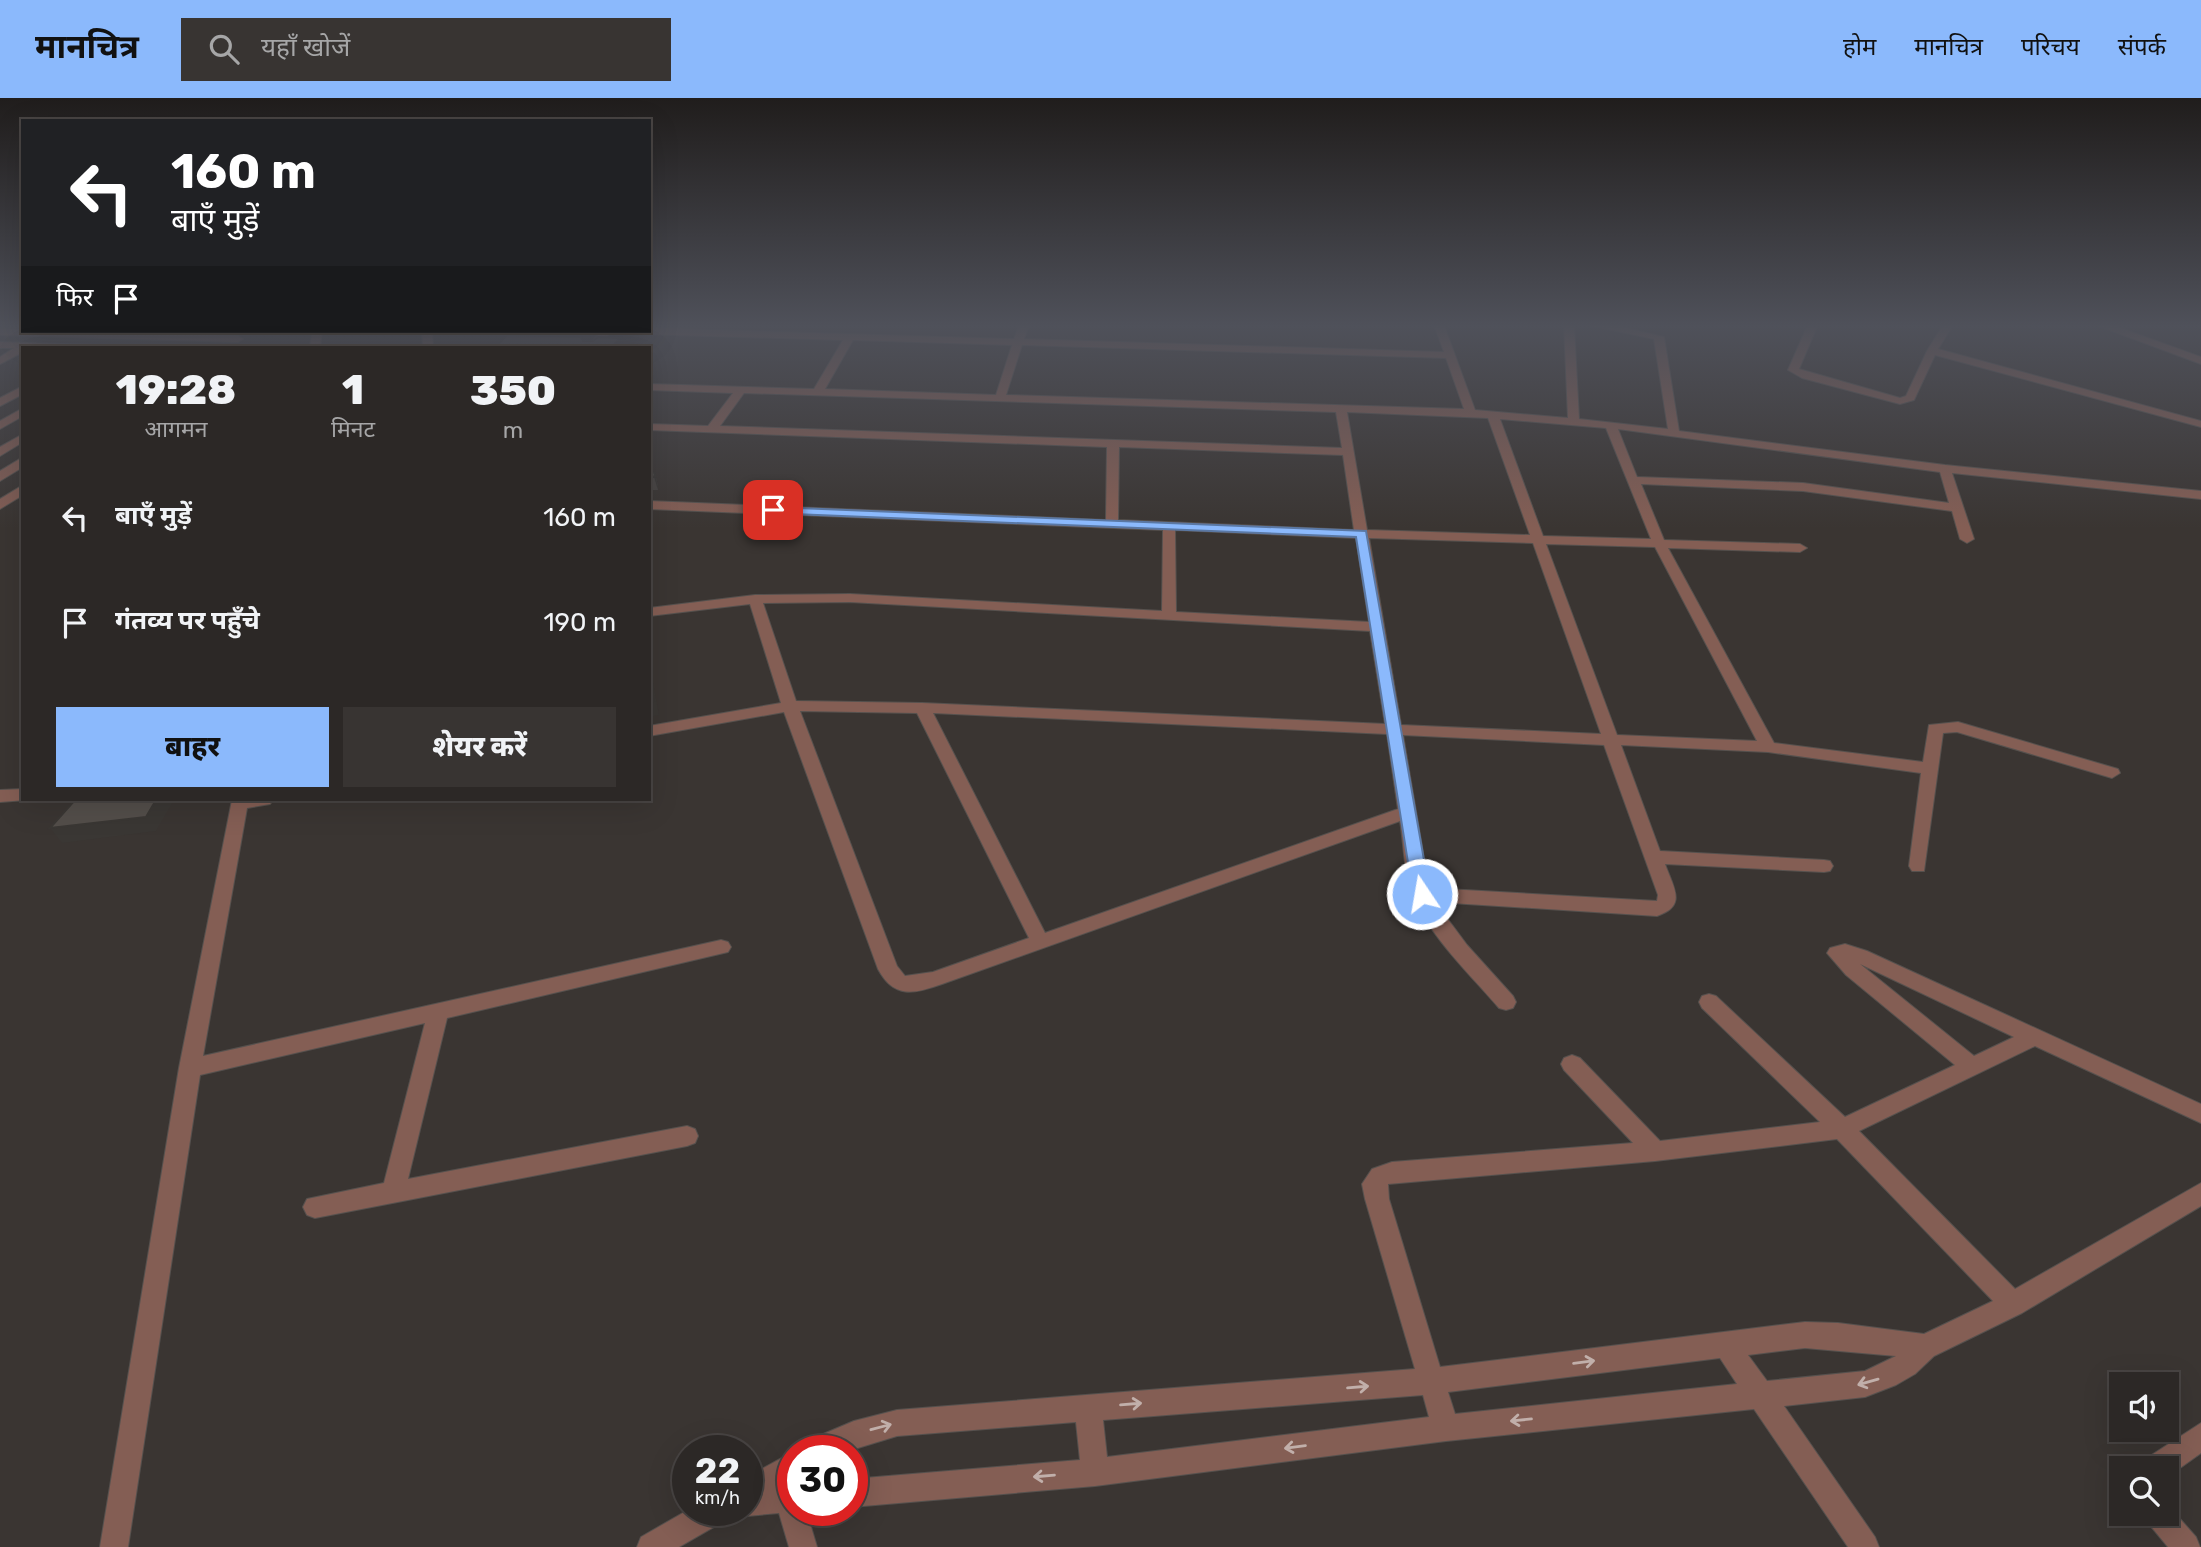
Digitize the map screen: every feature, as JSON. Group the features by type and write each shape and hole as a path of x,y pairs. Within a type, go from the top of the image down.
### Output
{"street":[{"path":"0,403 17,393"},
{"path":"712,430 739,393"},
{"path":"837,393 1471,413 1610,425 1945,469 2201,495"},
{"path":"1000,398 1002,393"},
{"path":"1464,393 1471,413"},
{"path":"1572,393 1574,422"},
{"path":"1669,393 1674,433"},
{"path":"1868,393 1900,401 1910,398 1913,393"},
{"path":"2085,393 2201,424"},
{"path":"1341,409 1406,813 1422,894 1431,914 1448,936 1506,1002"},
{"path":"0,426 21,412"},
{"path":"1422,894 1657,909 1666,905 1667,895 1493,415"},
{"path":"1610,425 1659,543 1768,747"},
{"path":"651,427 1348,452"},
{"path":"0,452 21,438"},
{"path":"1112,522 1113,443"},
{"path":"0,477 20,465"},
{"path":"1945,469 1967,540"},
{"path":"1633,480 1803,487 1958,508"},
{"path":"0,505 21,490"},
{"path":"651,505 1361,534 1800,548"},
{"path":"1169,525 1169,615"},
{"path":"651,612 755,599 850,598 1377,627"},
{"path":"755,599 790,706 888,969 899,983 914,984 935,979 1406,813"},
{"path":"651,731 790,706 922,708 1768,747 1931,769"},
{"path":"922,708 975,808 1041,943"},
{"path":"1918,866 1935,729 1958,727 2112,773"},
{"path":"0,796 21,795"},
{"path":"114,1547 190,1069 239,802"},
{"path":"1652,857 1825,866"},
{"path":"190,1069 722,947"},
{"path":"1971,1066 1853,970 1837,953 1845,951 1860,956 2201,1114"},
{"path":"1709,1002 1842,1129 2012,1304"},
{"path":"393,1192 438,1012"},
{"path":"1446,1428 1377,1199 1374,1184 1380,1177 1392,1172 1655,1151 1842,1129 2034,1037"},
{"path":"1572,1064 1655,1151"},
{"path":"315,1207 687,1136"},
{"path":"868,1492 1095,1472 1446,1428 1865,1384 1906,1365 1925,1347 2012,1304 2201,1194"},
{"path":"852,1435 897,1423 1430,1381 1805,1335 1838,1336 1925,1347"},
{"path":"1726,1345 1865,1547"},
{"path":"1088,1408 1095,1472"},
{"path":"2174,1456 2201,1437"},
{"path":"651,1547 688,1526"},
{"path":"797,1526 803,1547"},
{"path":"2169,1526 2186,1547"}],"building":[{"path":"74,801 155,801 146,817 50,828"}],"route":[{"path":"773,510 1361,534 1422,894"}]}
